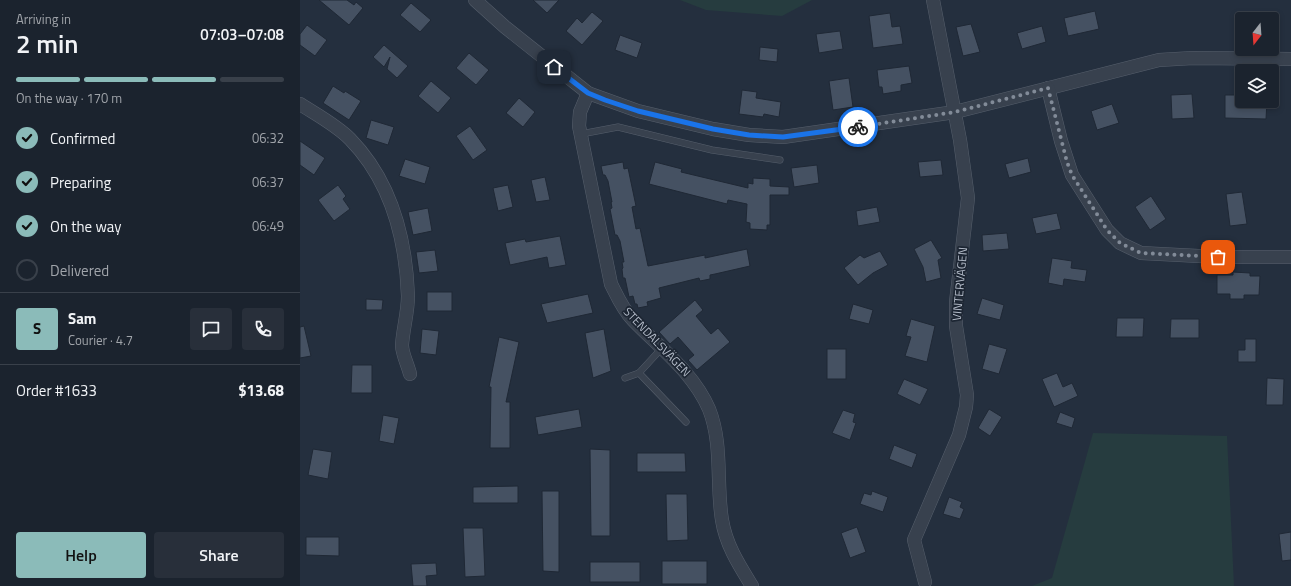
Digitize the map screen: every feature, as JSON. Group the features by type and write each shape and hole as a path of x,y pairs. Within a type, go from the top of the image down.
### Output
{"street":[{"path":"475,0 505,27 588,93 638,111 713,129 766,136 783,137 955,112 1159,60 1193,58 1291,59"},
{"name":"VINTERVÄGEN","path":"925,582 914,540 958,435 967,401 956,326 956,302 968,198 955,112 932,0"},
{"path":"1048,88 1065,155 1072,175 1107,230 1120,243 1141,253 1218,257 1291,257"},
{"name":"STENDALSVÄGEN","path":"588,93 580,112 581,134 611,284 622,306 632,320 690,377 708,409 715,426 722,520 727,539 735,559 752,586"},
{"path":"300,104 350,139 375,171 392,202 401,240 408,297 402,346 410,374"}],"lane":[{"path":"581,134 618,126 712,150 780,160"},
{"path":"625,378 639,373 662,348"},
{"path":"639,373 686,422"}],"green space":[{"path":"680,0 812,0 782,16 706,10"},
{"path":"1093,433 1227,436 1234,586 1032,586 1052,578"}],"building":[{"path":"319,0 347,0 354,5 356,2 363,8 349,25"},
{"path":"533,0 559,0 547,13"},
{"path":"411,3 431,20 420,32 400,15"},
{"path":"1095,11 1099,29 1068,36 1064,18"},
{"path":"592,12 603,21 582,45 566,31 577,18 582,23"},
{"path":"890,13 892,27 900,26 903,44 873,48 869,16"},
{"path":"971,24 980,52 963,56 956,27"},
{"path":"307,25 327,40 315,56 300,45 300,34"},
{"path":"1042,26 1046,42 1022,49 1017,33"},
{"path":"840,31 843,49 819,53 816,34"},
{"path":"620,35 642,43 637,58 615,50"},
{"path":"384,45 408,66 397,78 387,69 390,57 384,67 373,57"},
{"path":"760,47 778,49 777,62 759,60"},
{"path":"469,53 489,70 476,85 456,68"},
{"path":"909,66 912,83 901,85 901,91 883,94 882,87 879,87 877,70"},
{"path":"849,78 853,107 833,110 829,81"},
{"path":"431,81 451,98 438,113 418,96"},
{"path":"333,86 344,93 345,91 361,101 349,120 323,103"},
{"path":"742,90 757,92 756,98 781,102 779,117 764,114 763,117 739,114"},
{"path":"1192,94 1194,118 1172,119 1171,95"},
{"path":"1225,95 1235,95 1235,108 1267,108 1266,119 1225,118"},
{"path":"519,98 535,112 523,127 506,113"},
{"path":"1112,104 1119,123 1097,130 1091,111"},
{"path":"371,120 394,127 388,145 366,138"},
{"path":"470,126 487,150 473,160 456,136"},
{"path":"300,141 325,158 314,175 300,165"},
{"path":"1028,158 1031,172 1009,178 1005,164"},
{"path":"405,159 430,167 425,184 399,176"},
{"path":"941,160 943,175 920,177 918,162"},
{"path":"623,162 624,169 628,168 636,206 632,207 636,229 640,228 648,266 705,255 705,258 747,249 750,266 710,275 710,279 700,281 699,278 659,288 661,298 647,302 648,306 638,308 637,304 635,304 633,296 629,297 625,278 623,278 622,262 624,262 620,241 617,235 615,235 610,209 612,208 612,202 608,181 605,175 603,175 601,166"},
{"path":"655,162 682,169 681,172 748,188 748,183 753,184 753,178 770,179 770,186 789,187 789,195 770,195 770,225 767,225 767,230 750,229 750,223 746,222 747,204 728,200 727,204 649,184"},
{"path":"817,165 819,183 794,187 791,168"},
{"path":"545,177 550,200 536,202 531,180"},
{"path":"338,185 346,196 343,199 350,209 334,221 318,200"},
{"path":"508,185 513,207 498,211 493,188"},
{"path":"1242,192 1247,224 1230,226 1226,194"},
{"path":"1151,196 1166,219 1150,230 1135,207"},
{"path":"877,207 880,222 858,226 856,211"},
{"path":"428,208 432,231 413,235 408,212"},
{"path":"1057,213 1061,229 1036,234 1032,218"},
{"path":"1007,233 1009,249 983,251 982,235"},
{"path":"560,236 566,265 549,268 547,257 510,265 505,243 525,239 526,242"},
{"path":"931,240 942,258 938,260 941,278 926,282 923,267 914,249"},
{"path":"435,250 438,271 419,273 416,252"},
{"path":"880,251 888,265 873,273 858,285 844,268 860,255 864,258"},
{"path":"1052,258 1072,261 1071,268 1087,270 1085,282 1064,279 1063,286 1048,283"},
{"path":"1233,272 1250,273 1250,276 1260,276 1259,295 1244,295 1244,299 1230,299 1230,294 1217,294 1217,275 1233,275"},
{"path":"427,292 452,292 452,311 427,311"},
{"path":"588,294 593,313 547,323 541,304"},
{"path":"982,298 1004,305 1000,320 977,314"},
{"path":"366,299 383,300 382,310 366,310"},
{"path":"695,300 703,310 696,316 711,334 718,328 730,342 697,370 688,360 694,355 678,337 670,344 659,332"},
{"path":"853,304 873,310 869,324 849,319"},
{"path":"1117,318 1144,318 1143,337 1116,337"},
{"path":"911,319 935,326 927,362 905,356 911,337 906,336"},
{"path":"1171,319 1199,319 1199,338 1170,338"},
{"path":"304,326 311,356 300,358 300,327"},
{"path":"422,329 439,331 436,355 420,353"},
{"path":"604,329 611,371 593,378 585,333"},
{"path":"499,337 519,342 506,402 510,402 510,448 490,448 491,387 489,387"},
{"path":"1245,339 1256,339 1256,362 1238,362 1238,350 1245,350"},
{"path":"989,344 1007,349 999,374 982,369"},
{"path":"827,349 846,349 846,379 827,379"},
{"path":"352,365 372,365 372,393 351,393"},
{"path":"1057,373 1063,387 1072,383 1078,396 1054,407 1042,379"},
{"path":"1267,378 1284,379 1283,405 1266,405"},
{"path":"904,379 928,389 920,405 897,394"},
{"path":"579,409 582,427 538,435 535,417"},
{"path":"989,409 1002,417 990,436 978,428"},
{"path":"843,410 855,414 853,422 856,423 850,440 832,433"},
{"path":"1060,412 1075,418 1072,428 1056,423"},
{"path":"383,415 399,418 394,444 379,441"},
{"path":"894,445 917,454 912,468 889,459"},
{"path":"313,449 332,452 328,479 308,475"},
{"path":"590,449 610,450 610,536 591,536"},
{"path":"637,453 685,453 686,472 637,472"},
{"path":"518,486 518,503 473,503 473,487"},
{"path":"542,491 559,491 559,572 543,571"},
{"path":"872,491 888,497 883,512 860,504 864,493 871,495"},
{"path":"666,494 687,494 688,540 667,541"},
{"path":"949,497 962,502 960,507 964,509 960,519 943,514"},
{"path":"857,527 866,552 850,558 841,533"},
{"path":"463,528 483,528 485,576 465,577"},
{"path":"1291,532 1291,560 1282,561 1279,534"},
{"path":"306,537 339,537 339,556 306,555"},
{"path":"662,561 707,561 707,584 662,584"},
{"path":"590,562 640,562 640,582 590,582"},
{"path":"436,563 437,575 426,576 427,586 413,586 411,564"}],"way so far":[{"path":"858,127 955,112 1048,88 1064,152 1072,175 1107,230 1120,243 1141,253 1218,257"}],"route":[{"path":"554,67 588,93 605,100 638,111 713,129 749,135 783,137 858,127"}]}
